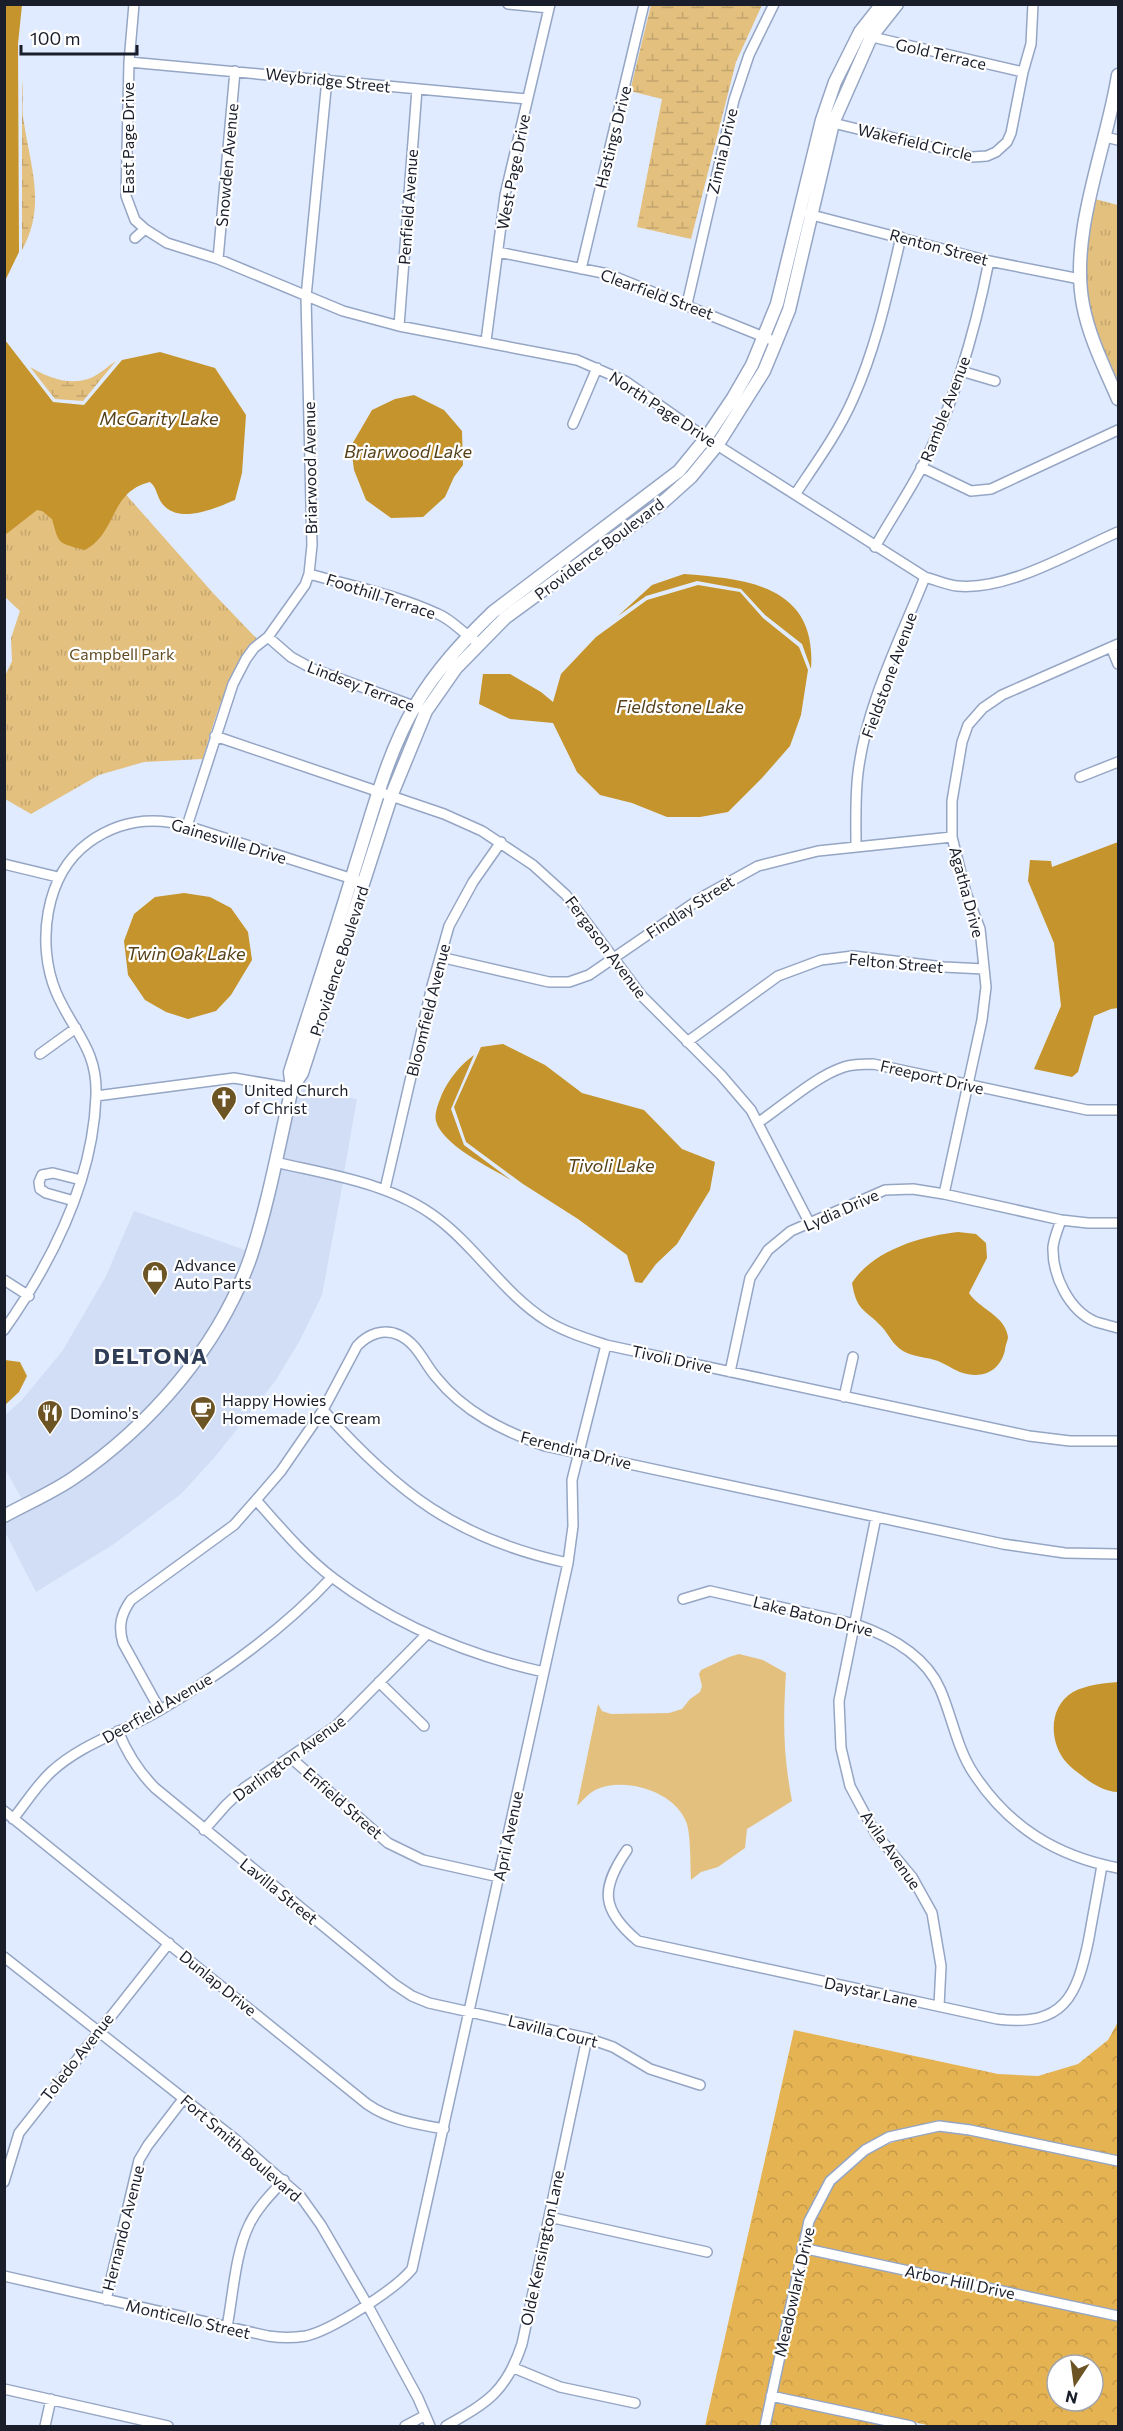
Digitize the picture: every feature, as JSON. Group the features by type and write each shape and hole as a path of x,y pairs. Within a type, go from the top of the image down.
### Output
{"main road":[{"name":"Providence Boulevard","path":"4,1516 72,1479 143,1423 175,1387 209,1340 243,1275 262,1216 292,1088 302,1073 386,792 420,709 444,662 493,612 679,471 706,438 752,365 777,304 805,213 827,121 865,35 882,4"},
{"name":"Providence Boulevard","path":"865,35 897,4"},
{"path":"1119,75 1084,233 1080,279 1083,305 1091,333 1119,399"},
{"name":"Providence Boulevard","path":"420,709 479,643 505,618 662,503 691,477 718,444 764,371 789,310 805,213"}],"street":[{"name":"East Page Drive","path":"134,4 129,62 126,196 135,220 145,230"},
{"path":"508,4 549,6"},
{"name":"Hastings Drive","path":"581,269 644,4"},
{"name":"Zinnia Drive","path":"687,304 734,100 749,55 774,4"},
{"name":"Wakefield Circle","path":"827,121 972,157 987,156 996,152 1007,142 1011,133 1031,44 1033,4"},
{"name":"West Page Drive","path":"486,341 505,195 549,6"},
{"name":"Gold Terrace","path":"865,35 1023,72"},
{"name":"Weybridge Street","path":"129,62 527,99"},
{"name":"Snowden Avenue","path":"218,259 235,71"},
{"name":"Briarwood Avenue","path":"187,826 233,684 254,648 268,637 288,611 309,574 312,545 306,297 327,79"},
{"name":"Penfield Avenue","path":"399,326 417,89"},
{"path":"1105,137 1119,140"},
{"name":"Renton Street","path":"805,213 988,261 1080,279"},
{"path":"135,238 145,230"},
{"name":"North Page Drive","path":"145,230 167,243 218,259 343,311 399,326 577,360 597,368 625,381 706,438 796,493 875,547 926,578 956,586 997,583 1020,576 1119,531"},
{"path":"796,493 831,440 857,390 877,335 901,237"},
{"name":"Clearfield Street","path":"498,252 608,274 687,304 776,342"},
{"name":"Ramble Avenue","path":"875,547 921,467 961,370 980,304 988,261"},
{"path":"573,424 597,368"},
{"path":"961,370 995,381"},
{"path":"921,467 971,491 991,489 1119,430"},
{"name":"Foothill Terrace","path":"309,574 430,610 441,615 467,637 479,643"},
{"name":"Fieldstone Avenue","path":"856,846 858,773 865,737 877,698 926,578"},
{"name":"Lindsey Terrace","path":"268,637 291,657 313,669 420,709"},
{"path":"1115,645 1119,664"},
{"name":"Agatha Drive","path":"944,1194 982,1020 986,987 980,929 966,893 952,837 952,801 957,766 968,725 983,708 1002,695 1115,645"},
{"name":"Fergason Avenue","path":"215,736 386,792 444,814 501,843 533,865 567,895 642,996 721,1075 759,1122 810,1224"},
{"path":"1080,777 1119,762"},
{"name":"Gainesville Drive","path":"4,1330 29,1296 59,1238 74,1201 81,1180 96,1096 94,1064 56,992 48,956 48,911 58,878 66,863 103,832 146,820 187,826 358,880"},
{"name":"Findlay Street","path":"440,957 549,982 569,982 589,975 704,896 758,866 818,851 952,837"},
{"name":"Bloomfield Avenue","path":"385,1189 449,926 474,882 501,843"},
{"path":"4,864 58,878"},
{"name":"Felton Street","path":"687,1042 778,976 821,960 853,956 944,968 984,969"},
{"path":"40,1054 76,1028"},
{"name":"Freeport Drive","path":"759,1122 824,1077 843,1068 873,1064 1087,1110 1119,1110"},
{"path":"96,1096 234,1078 292,1088"},
{"name":"Tivoli Drive","path":"275,1162 385,1189 435,1216 459,1235 520,1300 545,1320 573,1335 606,1345 1029,1436 1070,1441 1119,1442"},
{"path":"74,1201 46,1193 40,1189 39,1182 42,1175 47,1172 81,1180"},
{"name":"Lydia Drive","path":"730,1371 750,1278 760,1260 781,1238 885,1190 913,1189 944,1194 1061,1220 1119,1223"},
{"path":"1061,1220 1053,1246 1054,1264 1062,1287 1072,1302 1087,1316 1095,1321 1119,1328"},
{"path":"4,1280 29,1296"},
{"name":"Ferendina Drive","path":"160,1710 123,1643 119,1631 122,1612 131,1600 234,1525 282,1471 323,1410 357,1346 364,1339 375,1334 396,1334 414,1346 436,1377 460,1401 481,1417 514,1435 545,1446 1003,1544 1065,1553 1119,1554"},
{"name":"April Avenue","path":"367,2304 386,2294 412,2269 568,1563 573,1526 572,1479 606,1345"},
{"path":"844,1397 853,1357"},
{"path":"323,1410 362,1454 402,1489 432,1510 464,1529 507,1547 568,1563"},
{"path":"256,1500 292,1540 332,1577 383,1613 426,1635 468,1652 544,1672"},
{"name":"Avila Avenue","path":"876,1517 839,1701 841,1749 850,1786 865,1815 876,1834 912,1877 932,1914 941,1966 939,2007"},
{"name":"Deerfield Avenue","path":"14,1819 51,1772 70,1757 160,1710 256,1647 310,1601 332,1577"},
{"name":"Lake Baton Drive","path":"683,1599 710,1591 855,1624 876,1631 899,1643 924,1667 939,1686 973,1772 998,1804 1032,1836 1077,1858 1119,1868"},
{"name":"Darlington Avenue","path":"204,1830 244,1788 336,1726 426,1635"},
{"path":"379,1682 424,1726"},
{"name":"Lavilla Street","path":"118,1731 127,1752 141,1774 204,1830 393,1984 429,2003 470,2011"},
{"name":"Enfield Street","path":"291,1758 388,1843 423,1860 499,1877"},
{"name":"Dunlap Drive","path":"4,1811 367,2104 382,2114 399,2120 444,2129"},
{"name":"Daystar Lane","path":"627,1850 609,1880 608,1896 611,1911 624,1929 638,1941 939,2007 1020,2022 1037,2020 1062,2006 1073,1993 1082,1973 1102,1865"},
{"name":"Toledo Avenue","path":"4,2182 19,2133 168,1943"},
{"path":"4,1970 8,1960"},
{"name":"Fort Smith Boulevard","path":"8,1960 184,2098 284,2180 301,2197 321,2224 367,2304 418,2398 430,2427"},
{"name":"Lavilla Court","path":"470,2011 587,2038 613,2047 650,2069 700,2085"},
{"name":"Olde Kensington Lane","path":"446,2427 482,2406 494,2395 514,2368 522,2344 587,2038"},
{"name":"Hernando Avenue","path":"106,2300 139,2160 184,2098"},
{"name":"Meadowlark Drive","path":"765,2427 809,2221 830,2181 866,2150 889,2137 939,2126 970,2130 1119,2161"},
{"path":"227,2327 241,2247 249,2226 264,2201 284,2180"},
{"path":"549,2217 707,2252"},
{"name":"Arbor Hill Drive","path":"802,2248 1119,2316"},
{"name":"Monticello Street","path":"4,2276 285,2338 308,2335 324,2329 367,2304"},
{"path":"514,2368 560,2387 635,2403"},
{"path":"4,2389 168,2427"},
{"path":"771,2396 911,2427"},
{"path":"45,2427 51,2399"},
{"path":"405,2427 424,2416"}],"shaded area":[{"path":"297,1088 357,1099 344,1173 280,1158"},
{"path":"278,1167 343,1182 322,1295 299,1342 276,1380 214,1458 181,1494 114,1544 36,1592 5,1532 4,1521 74,1483 212,1342"},
{"path":"134,1211 248,1251 206,1337 172,1384 140,1420 70,1475 23,1501 5,1469 4,1416 21,1401 63,1350 106,1276"}],"green space":[{"path":"651,5 762,5 736,62 691,239 637,227 662,99 630,91"},
{"path":"22,81 23,118 33,172 35,203 29,234 22,250"},
{"path":"1095,199 1118,205 1118,388 1100,346 1087,304 1086,259"},
{"path":"116,361 83,401 55,399 30,367 52,378 77,381 99,374"},
{"name":"Campbell Park","path":"84,447 213,593 257,639 230,681 203,759 144,762 99,775 31,814 5,799 5,676 12,661 11,638 20,611 5,597 5,506"},
{"path":"739,1654 763,1660 786,1673 784,1737 792,1801 747,1829 745,1848 718,1867 701,1872 691,1880 687,1824 681,1812 661,1795 634,1786 607,1786 592,1792 577,1806 598,1704 602,1711 611,1714 669,1713 682,1709 700,1692 702,1686 699,1674 701,1670"},
{"path":"1118,2022 1118,2157 971,2125 939,2122 887,2133 863,2146 827,2178 806,2219 761,2426 705,2426 794,2030 998,2074 1038,2076 1078,2064 1108,2040"},
{"path":"938,2131 970,2134 1118,2166 1118,2312 807,2244 815,2219 826,2198 838,2180 853,2165 890,2143"},
{"path":"805,2253 1118,2321 1118,2426 932,2426 776,2393"},
{"path":"774,2402 889,2426 769,2426"}],"water":[{"path":"5,4 22,5 18,44 19,252 5,281"},
{"name":"McGarity Lake","path":"5,340 53,402 84,405 122,360 160,352 215,368 246,415 242,473 235,500 197,513 177,513 168,509 161,502 150,482 127,494 103,533 85,550 60,541 52,519 37,510 5,535"},
{"name":"Briarwood Lake","path":"414,395 444,410 462,431 463,465 454,477 445,497 423,517 391,518 366,500 354,470 351,446 372,410 395,399"},
{"path":"684,574 732,579 754,584 774,592 791,604 803,620 810,641 811,669 802,644 765,615 741,589 697,581 646,596 618,616 652,585"},
{"name":"Fieldstone Lake","path":"698,585 740,592 763,618 799,647 808,670 801,715 790,746 728,812 700,817 667,817 632,803 600,795 577,772 553,723 510,719 479,704 483,674 510,674 541,692 553,702 561,674 596,637 647,600"},
{"path":"1118,842 1118,1008 1094,1016 1078,1072 1072,1077 1034,1069 1061,1006 1054,943 1028,881 1030,860 1051,861 1052,867"},
{"name":"Twin Oak Lake","path":"184,893 210,897 231,908 248,932 252,960 231,995 216,1011 188,1019 166,1012 145,1000 128,975 124,941 134,914 155,897"},
{"name":"Tivoli Lake","path":"503,1044 545,1065 582,1093 644,1110 682,1149 715,1162 710,1190 677,1244 656,1264 642,1283 635,1282 627,1255 466,1142 454,1107 481,1047"},
{"path":"474,1055 451,1109 464,1145 511,1180 457,1147 447,1139 436,1121 437,1108 445,1088 460,1068"},
{"path":"958,1232 976,1234 986,1243 987,1258 969,1293 1002,1323 1008,1337 1000,1362 987,1373 974,1375 963,1373 938,1361 911,1355 900,1349 882,1327 859,1305 852,1283 861,1271 885,1253 914,1241"},
{"path":"5,1360 20,1362 27,1376 19,1392 5,1405"},
{"path":"1118,1682 1118,1792 1103,1789 1094,1784 1068,1764 1056,1745 1054,1725 1059,1706 1073,1692 1089,1686"}],"place":[{"name":"United Church of Christ","path":"224,1122"},
{"name":"Advance Auto Parts","path":"155,1297"},
{"name":"Happy Howies Homemade Ice Cream","path":"203,1432"},
{"name":"Domino's","path":"50,1436"}],"district":[{"name":"DELTONA","path":"151,1356"}]}
